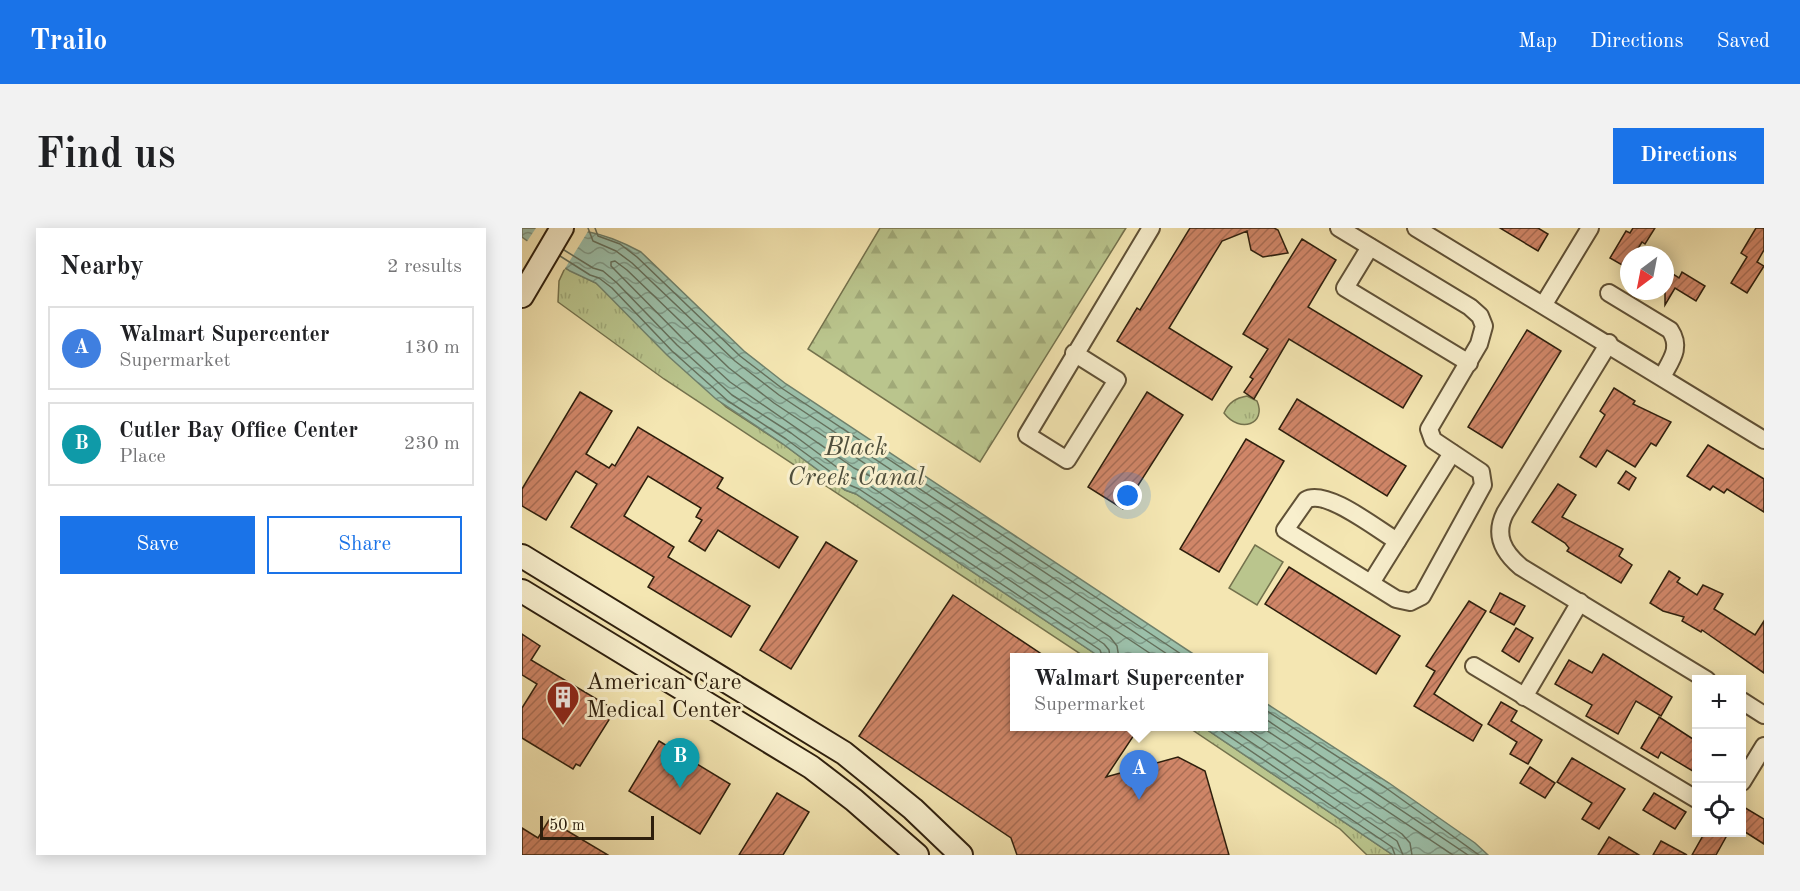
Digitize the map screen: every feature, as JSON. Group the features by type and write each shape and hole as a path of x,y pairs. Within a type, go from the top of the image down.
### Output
{"main road":[{"path":"522,296 562,228"},
{"path":"522,556 828,742 899,797 961,855"},
{"path":"522,591 811,768 854,800 917,855"}],"street":[{"path":"1074,353 1117,380 1067,460 1027,435 1074,353 1151,228"},
{"path":"1339,228 1470,307 1480,316 1484,330 1469,363 1429,429 1433,440 1481,472 1483,485 1425,591 1417,601 1404,602 1285,530 1306,500 1320,497 1337,504 1397,541"},
{"path":"1416,228 1609,343 1764,440"},
{"path":"1544,304 1590,228"},
{"path":"1370,247 1345,288 1469,363"},
{"path":"1609,293 1670,330 1677,347 1662,376"},
{"path":"1609,343 1505,513 1500,526 1500,540 1508,554 1521,567 1699,675"},
{"path":"1371,584 1452,453"},
{"path":"1524,697 1580,602"},
{"path":"1474,666 1692,797"},
{"path":"1746,704 1764,715"},
{"path":"1746,775 1764,746"}],"green space":[{"path":"880,228 1126,228 980,462 808,349"},
{"path":"565,268 596,283 726,407 783,444 845,490 856,494 1094,653 1079,653 664,379 558,302 559,281"},
{"path":"1247,396 1257,401 1258,416 1250,423 1237,423 1224,413 1233,401"},
{"path":"1255,545 1283,562 1257,605 1229,588"},
{"path":"1194,731 1209,731 1393,855 1367,855 1340,829"}],"water":[{"name":"Black Creek Canal","path":"522,228 570,229 611,238 641,252 744,351 786,384 1192,653 1094,653 856,494 845,490 783,444 716,399 667,355 596,283 570,271 522,237"},
{"path":"1268,705 1389,783 1475,843 1488,855 1393,855 1209,731 1268,731"}],"pier":[{"path":"536,228 590,228 564,270 526,243"}],"building":[{"path":"1190,228 1274,228 1278,230 1288,253 1263,257 1251,250 1247,231 1222,241 1169,328 1232,367 1212,400 1117,341 1137,308 1140,310"},
{"path":"1500,228 1538,228 1548,234 1538,251"},
{"path":"1633,228 1655,228 1645,244 1642,242 1640,246 1620,246 1620,264 1610,258 1626,231 1630,233"},
{"path":"1756,228 1764,228 1764,250 1757,262 1764,266 1747,293 1731,283 1747,257 1741,253"},
{"path":"1302,239 1336,260 1308,307 1422,376 1403,408 1289,339 1254,399 1244,392 1253,379 1250,377 1268,349 1243,334"},
{"path":"1682,272 1705,286 1696,301 1675,288 1674,290 1674,275 1679,278"},
{"path":"1527,330 1561,351 1502,448 1468,427"},
{"path":"1614,388 1635,401 1633,404 1671,422 1656,446 1651,443 1635,467 1607,450 1596,467 1580,457 1605,415 1600,411"},
{"path":"580,392 612,411 586,454 609,468 612,464 615,466 638,427 723,478 717,488 798,537 779,568 718,530 705,551 689,541 702,520 696,517 701,508 648,476 624,516 674,547 668,557 750,606 731,637 648,587 654,577 571,527 597,484 576,471 546,520 522,506 522,489"},
{"path":"1147,392 1183,415 1123,509 1088,487"},
{"path":"1297,399 1406,466 1387,496 1279,429"},
{"path":"1246,439 1284,461 1219,572 1180,549"},
{"path":"1708,445 1764,479 1764,512 1727,489 1724,493 1713,486 1710,490 1687,476"},
{"path":"1626,471 1636,478 1629,490 1618,483"},
{"path":"1558,484 1576,495 1562,517 1623,549 1619,556 1632,565 1621,583 1567,551 1569,548 1565,543 1532,522"},
{"path":"826,542 857,561 791,669 760,650"},
{"path":"1289,567 1400,636 1376,674 1265,604"},
{"path":"1669,571 1680,578 1677,582 1697,595 1703,585 1723,594 1714,609 1755,635 1764,621 1764,673 1702,630 1701,632 1682,621 1684,617 1663,611 1650,603"},
{"path":"1500,593 1525,606 1514,625 1490,612"},
{"path":"953,595 1040,653 1010,653 1010,731 1137,731 1106,777 1178,757 1205,771 1229,855 1017,855 1011,838 859,736"},
{"path":"1469,601 1486,611 1434,694 1482,725 1473,741 1414,706 1435,671 1426,666"},
{"path":"1516,628 1533,638 1519,662 1502,651"},
{"name":"American Care Medical Center","path":"522,634 540,646 531,660 610,707 607,712 612,715 580,766 576,764 573,769 522,738 522,708 537,684 522,675"},
{"path":"1603,654 1672,697 1661,716 1636,701 1618,734 1586,716 1592,705 1555,684 1569,660 1592,673"},
{"path":"1501,702 1517,711 1511,721 1542,740 1528,764 1510,754 1517,742 1488,724"},
{"path":"1659,717 1692,738 1692,771 1661,752 1658,758 1641,748"},
{"path":"659,741 730,784 700,834 629,791"},
{"path":"1572,758 1625,789 1599,829 1582,819 1592,803 1557,782"},
{"path":"1530,767 1555,783 1545,798 1520,783"},
{"path":"777,793 809,812 783,855 739,855"},
{"path":"1654,793 1686,812 1675,829 1643,810"},
{"path":"1746,808 1764,819 1764,844 1746,833"},
{"path":"549,820 608,855 522,855 522,828 538,838"},
{"path":"1609,837 1639,855 1598,855"},
{"path":"1702,837 1726,837 1716,855 1692,855"},
{"path":"1661,841 1687,855 1653,855"}],"place":[{"name":"American Care Medical Center","path":"563,726"},
{"name":"Cutler Bay Office Center","path":"680,788"},
{"name":"Walmart Supercenter","path":"1139,800"}]}
